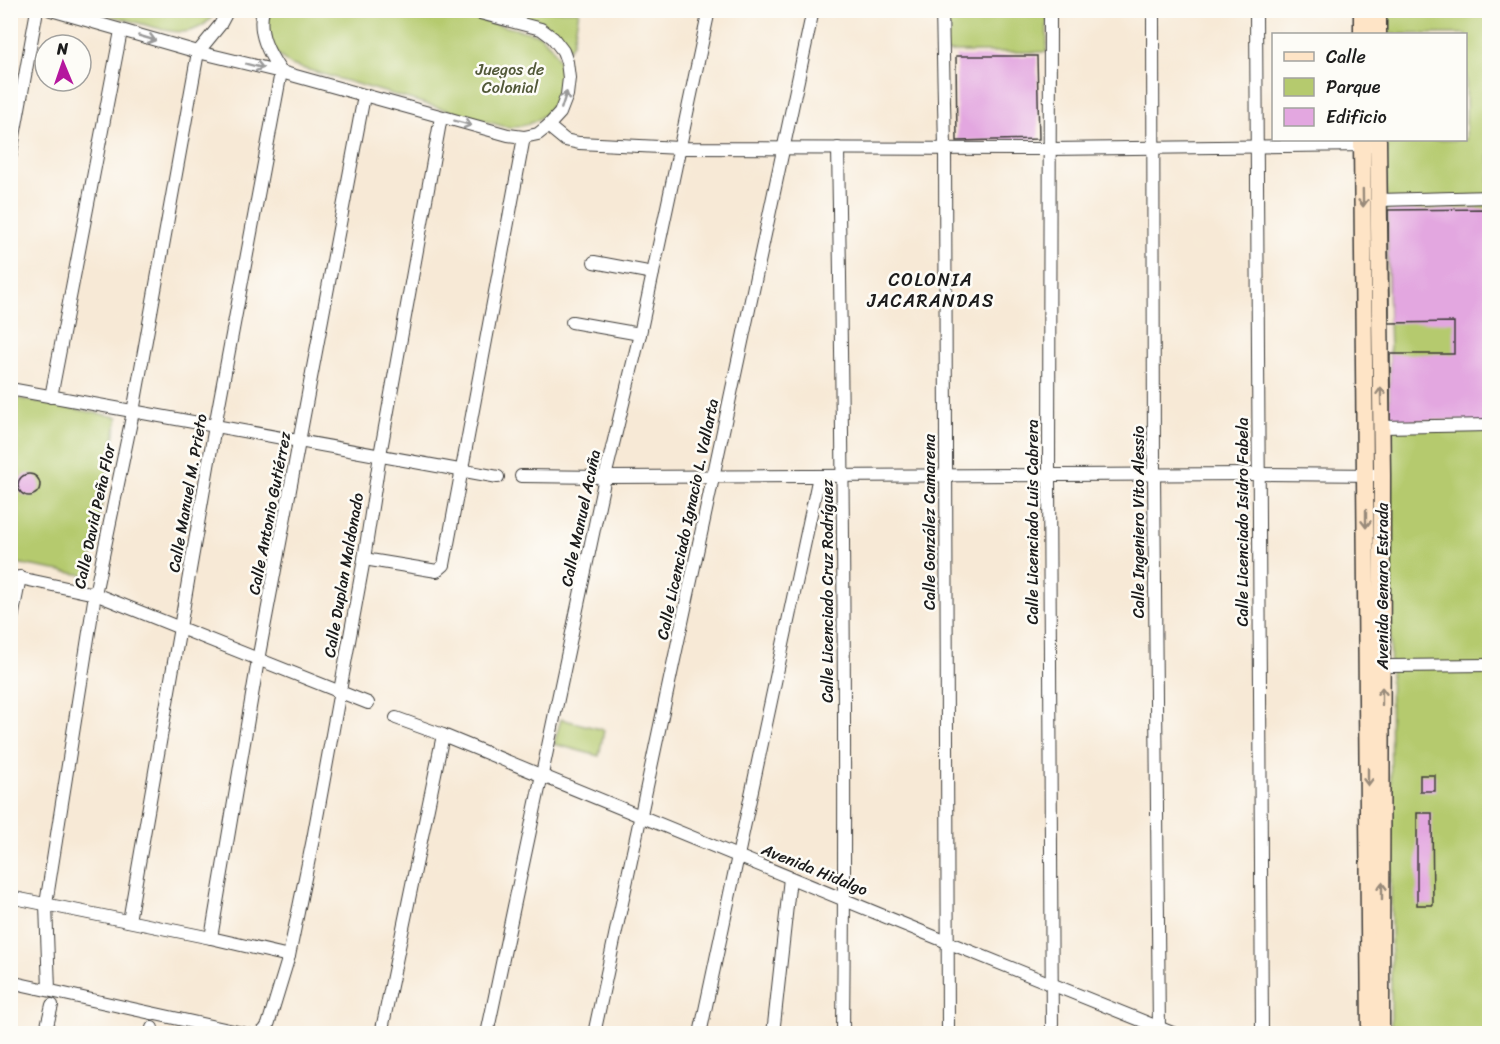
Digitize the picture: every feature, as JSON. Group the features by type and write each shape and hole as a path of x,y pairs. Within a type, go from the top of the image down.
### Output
{"street":[{"path":"10,158 37,10"},
{"path":"51,10 508,135 524,137 538,134 560,113 567,95 569,78 563,51 553,38 541,29 469,10"},
{"path":"198,52 220,25 228,10"},
{"path":"263,10 262,32 269,54 281,72"},
{"name":"Calle Manuel Acuña","path":"487,1034 604,477 640,334 709,10"},
{"name":"Calle Licenciado Ignacio L. Vallarta","path":"594,1034 813,10"},
{"name":"Calle González Camarena","path":"942,10 945,148 948,1034"},
{"name":"Calle Licenciado Luis Cabrera","path":"1050,10 1049,475 1052,1034"},
{"name":"Calle Ingeniero Vito Alessio","path":"1153,10 1159,1030"},
{"name":"Calle Licenciado Isidro Fabela","path":"1256,10 1262,1034"},
{"path":"1362,10 1362,33"},
{"path":"1378,10 1378,33"},
{"path":"51,397 122,31"},
{"name":"Calle David Peña Flor","path":"49,990 46,904 95,594 133,412 198,52"},
{"name":"Calle Manuel M. Prieto","path":"129,921 215,426 281,72"},
{"name":"Calle Antonio Gutiérrez","path":"211,938 258,660 364,96"},
{"name":"Calle Duplan Maldonado","path":"259,1034 268,1025 289,956 313,839 441,117"},
{"path":"548,126 565,140 579,143 680,148 1049,149 1257,147 1370,142"},
{"path":"364,559 437,571 444,565 524,137"},
{"name":"Avenida Genaro Estrada","path":"1370,142 1379,200 1382,428 1374,475 1370,1034"},
{"name":"Avenida Genaro Estrada","path":"1370,142 1381,1034"},
{"name":"Calle Licenciado Cruz Rodríguez","path":"838,148 843,476 845,899 843,1034"},
{"path":"1379,200 1490,197"},
{"path":"594,262 653,273"},
{"path":"572,322 640,334"},
{"path":"10,389 498,477"},
{"path":"1382,428 1490,425"},
{"path":"521,476 1374,475"},
{"path":"700,1034 819,476"},
{"path":"10,629 15,577 95,594 368,703"},
{"path":"1391,666 1490,665"},
{"name":"Avenida Hidalgo","path":"396,718 845,899 1159,1030 1175,1034"},
{"path":"381,1034 442,735"},
{"path":"773,1034 790,878"},
{"path":"10,897 289,956"},
{"path":"10,982 247,1034"},
{"path":"45,1034 52,1005"}],"green space":[{"path":"92,11 217,11 200,27 182,32 163,30"},
{"name":"Juegos de Colonial","path":"268,11 442,11 540,35 550,45 559,63 561,73 558,93 540,118 525,125 509,128 291,65 277,54 272,46 267,25"},
{"path":"489,11 579,11 573,43 569,49 560,35 548,25"},
{"path":"944,11 1047,11 1047,52 945,52"},
{"path":"1388,11 1489,11 1489,1033 1391,1033 1390,354 1386,199 1387,141 1467,141 1467,33 1388,33"},
{"path":"11,397 118,417 88,576 11,562"},
{"path":"561,719 604,730 599,756 554,744"}],"building":[{"path":"956,56 1037,56 1039,139 957,141"},
{"path":"1488,209 1490,429 1456,420 1390,421 1390,354 1454,354 1454,322 1389,323 1388,210"},
{"path":"29,474 37,477 40,485 37,493 29,496 21,493 18,485 21,477"},
{"path":"1420,775 1435,775 1435,791 1420,791"},
{"path":"1417,813 1432,813 1433,905 1417,905"}],"district":[{"name":"COLONIA JACARANDAS","path":"931,290"}]}
